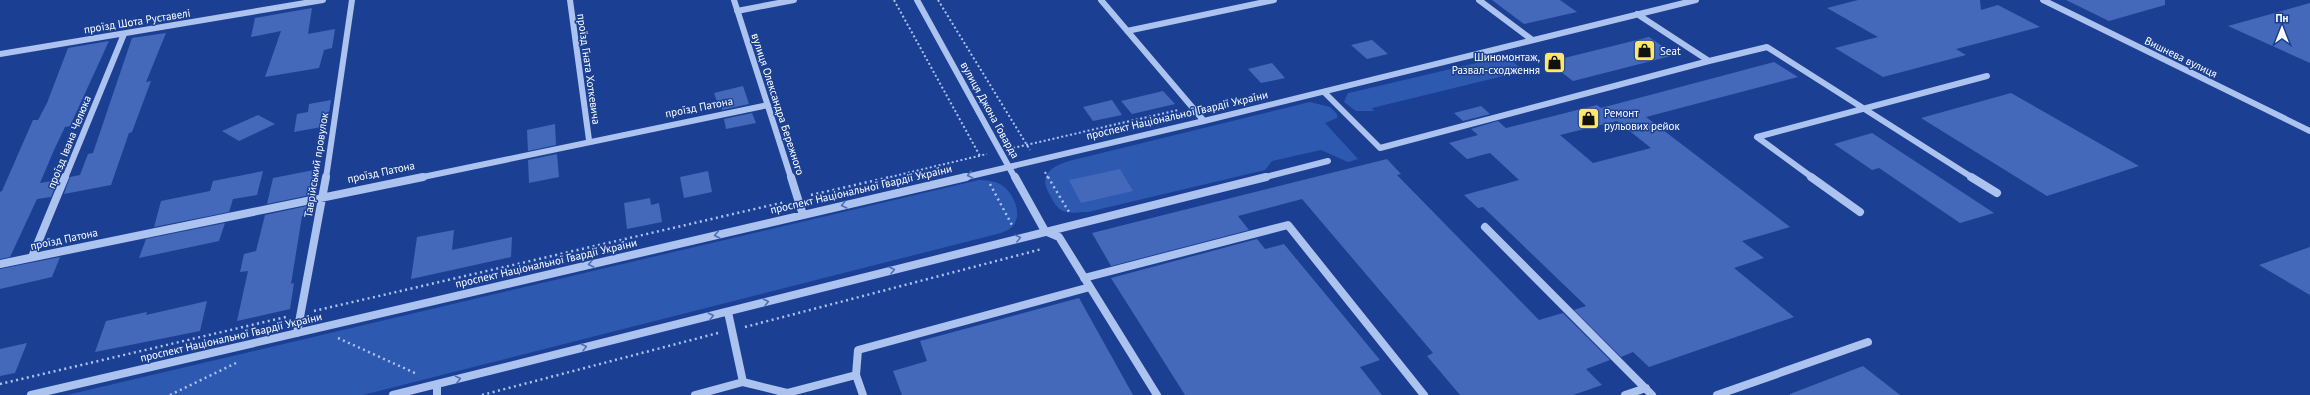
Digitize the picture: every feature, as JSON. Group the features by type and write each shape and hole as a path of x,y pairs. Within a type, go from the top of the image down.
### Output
{"street":[{"name":"проїзд Шота Руставелі","path":"0,54 324,0"},
{"name":"Таврійський провулок","path":"297,333 323,196 352,0"},
{"name":"проїзд Гната Хоткевича","path":"570,0 589,140"},
{"name":"вулиця Олександра Бережного","path":"734,0 803,215"},
{"path":"737,11 794,0"},
{"name":"вулиця Джона Говарда","path":"917,0 1045,231"},
{"path":"1101,0 1204,121"},
{"path":"1127,31 1270,0"},
{"path":"1479,0 1531,39"},
{"name":"проспект Національної Гвардії України","path":"31,395 803,215 1008,165 1204,121 1531,39 1696,0"},
{"name":"Вишнева вулиця","path":"2043,0 2310,131"},
{"path":"1637,14 1709,61"},
{"name":"проїзд Івана Челюка","path":"32,257 124,34"},
{"path":"1324,92 1380,148 1767,47 1997,194"},
{"path":"1860,212 1757,137 1987,76"},
{"name":"проїзд Патона","path":"0,264 589,140 768,104"},
{"path":"393,395 1328,161"},
{"path":"1084,278 1288,224 1424,395"},
{"path":"1485,227 1652,395"},
{"path":"1045,231 1059,237 1064,244 1157,395"},
{"path":"863,395 856,375 858,350 1090,287"},
{"path":"728,312 743,382"},
{"path":"1717,395 1868,342"},
{"path":"695,395 743,382 787,393 856,375"},
{"path":"437,384 437,395"},
{"path":"1625,395 1646,388"}],"path":[{"path":"894,0 980,156"},
{"path":"938,0 1076,224"},
{"path":"0,384 1192,106"},
{"path":"975,157 1019,238"},
{"path":"482,395 1064,244"},
{"path":"335,337 437,384"},
{"path":"170,395 241,360"}],"shaded area":[{"path":"1506,56 1524,71 1372,108 1374,111 1356,111 1344,102 1348,93"},
{"path":"1310,102 1330,107 1337,114 1337,118 1325,123 1358,159 1348,162 1321,150 1272,161 1265,170 1088,212 1072,213 1063,211 1053,201 1045,184 1045,178 1051,170 1069,161"},
{"path":"979,180 1000,184 1005,187 1013,198 1017,210 1017,216 1012,227 1009,229 1001,233 363,395 67,395"}],"building":[{"path":"1492,0 1560,0 1577,12 1524,24"},
{"path":"1858,0 1980,0 1981,10 1998,5 2040,27 1956,49 1966,55 1883,77 1835,48 1878,37 1827,8"},
{"path":"2066,0 2165,0 2165,5 2109,21"},
{"path":"2310,3 2310,63 2228,26"},
{"path":"312,8 308,34 335,29 332,48 324,50 319,68 265,77 281,31 251,37 255,18"},
{"path":"166,33 146,82 151,81 132,132 129,133 111,185 64,194 70,177 80,175 88,154 93,153 132,38"},
{"path":"1649,37 1675,55 1573,81 1548,62"},
{"path":"1372,40 1388,54 1367,59 1351,45"},
{"path":"109,41 70,126 65,127 40,183 58,180 51,197 37,199 10,257 0,259 0,192 2,191 33,120 38,120 47,103 68,48"},
{"path":"1774,62 1798,77 1646,117 1790,227 1742,241 1764,258 1734,268 1794,317 1649,367 1633,352 1621,357 1574,310 1586,306 1483,207 1478,208 1464,195 1519,180 1490,153 1467,159 1449,143 1478,135 1471,129 1498,121 1506,128 1597,105 1601,108","holes":["1617,121 1651,148 1593,163 1560,135"]},
{"path":"1272,63 1285,78 1261,83 1248,69"},
{"path":"743,86 749,104 722,110 722,107 719,107 714,93"},
{"path":"1163,91 1175,104 1132,114 1121,101"},
{"path":"2011,93 2139,166 2047,196 1921,118"},
{"path":"331,100 327,126 294,132 297,114 308,112 309,104"},
{"path":"1112,100 1122,115 1093,121 1083,107"},
{"path":"1481,106 1490,114 1463,121 1454,113"},
{"path":"752,113 756,123 726,129 724,119"},
{"path":"258,115 275,124 239,141 222,131"},
{"path":"555,124 556,145 528,151 527,130"},
{"path":"1872,133 1994,213 1960,223 1879,168 1872,170 1834,144"},
{"path":"557,154 559,177 529,183 528,160"},
{"path":"1387,159 1401,174 1397,175 1539,320 1563,313 1610,360 1586,369 1602,385 1573,395 1460,395 1427,356 1433,353 1302,199 1238,216 1249,230 1111,266 1092,233"},
{"path":"319,169 315,189 311,190 310,195 267,204 273,178"},
{"path":"1120,169 1133,191 1081,203 1069,180"},
{"path":"263,171 257,195 233,199 229,212 154,227 161,201 210,191 213,181"},
{"path":"708,171 712,192 684,198 680,177"},
{"path":"650,198 651,205 659,203 662,222 627,229 624,203"},
{"path":"307,206 305,216 302,216 291,284 294,283 290,309 237,321 248,271 240,272 244,254 256,251 265,215"},
{"path":"225,223 219,241 139,258 146,239"},
{"path":"454,230 452,250 512,237 511,257 411,279 417,237"},
{"path":"1257,239 1265,249 1284,244 1380,360 1360,367 1382,395 1185,395 1111,278"},
{"path":"2310,247 2310,295 2259,265"},
{"path":"60,257 52,277 0,289 0,269"},
{"path":"1079,298 1133,395 902,395 893,371 927,361 920,341"},
{"path":"207,301 200,331 95,352 106,321 147,312 146,315"},
{"path":"27,343 15,373 0,376 0,349"},
{"path":"1863,366 1900,395 1790,395 1790,394"}],"place":[{"name":"Seat","path":"1645,51"},
{"name":"Шиномонтаж, Развал-сходження","path":"1555,63"},
{"name":"Ремонт рульових рейок","path":"1588,119"}]}
